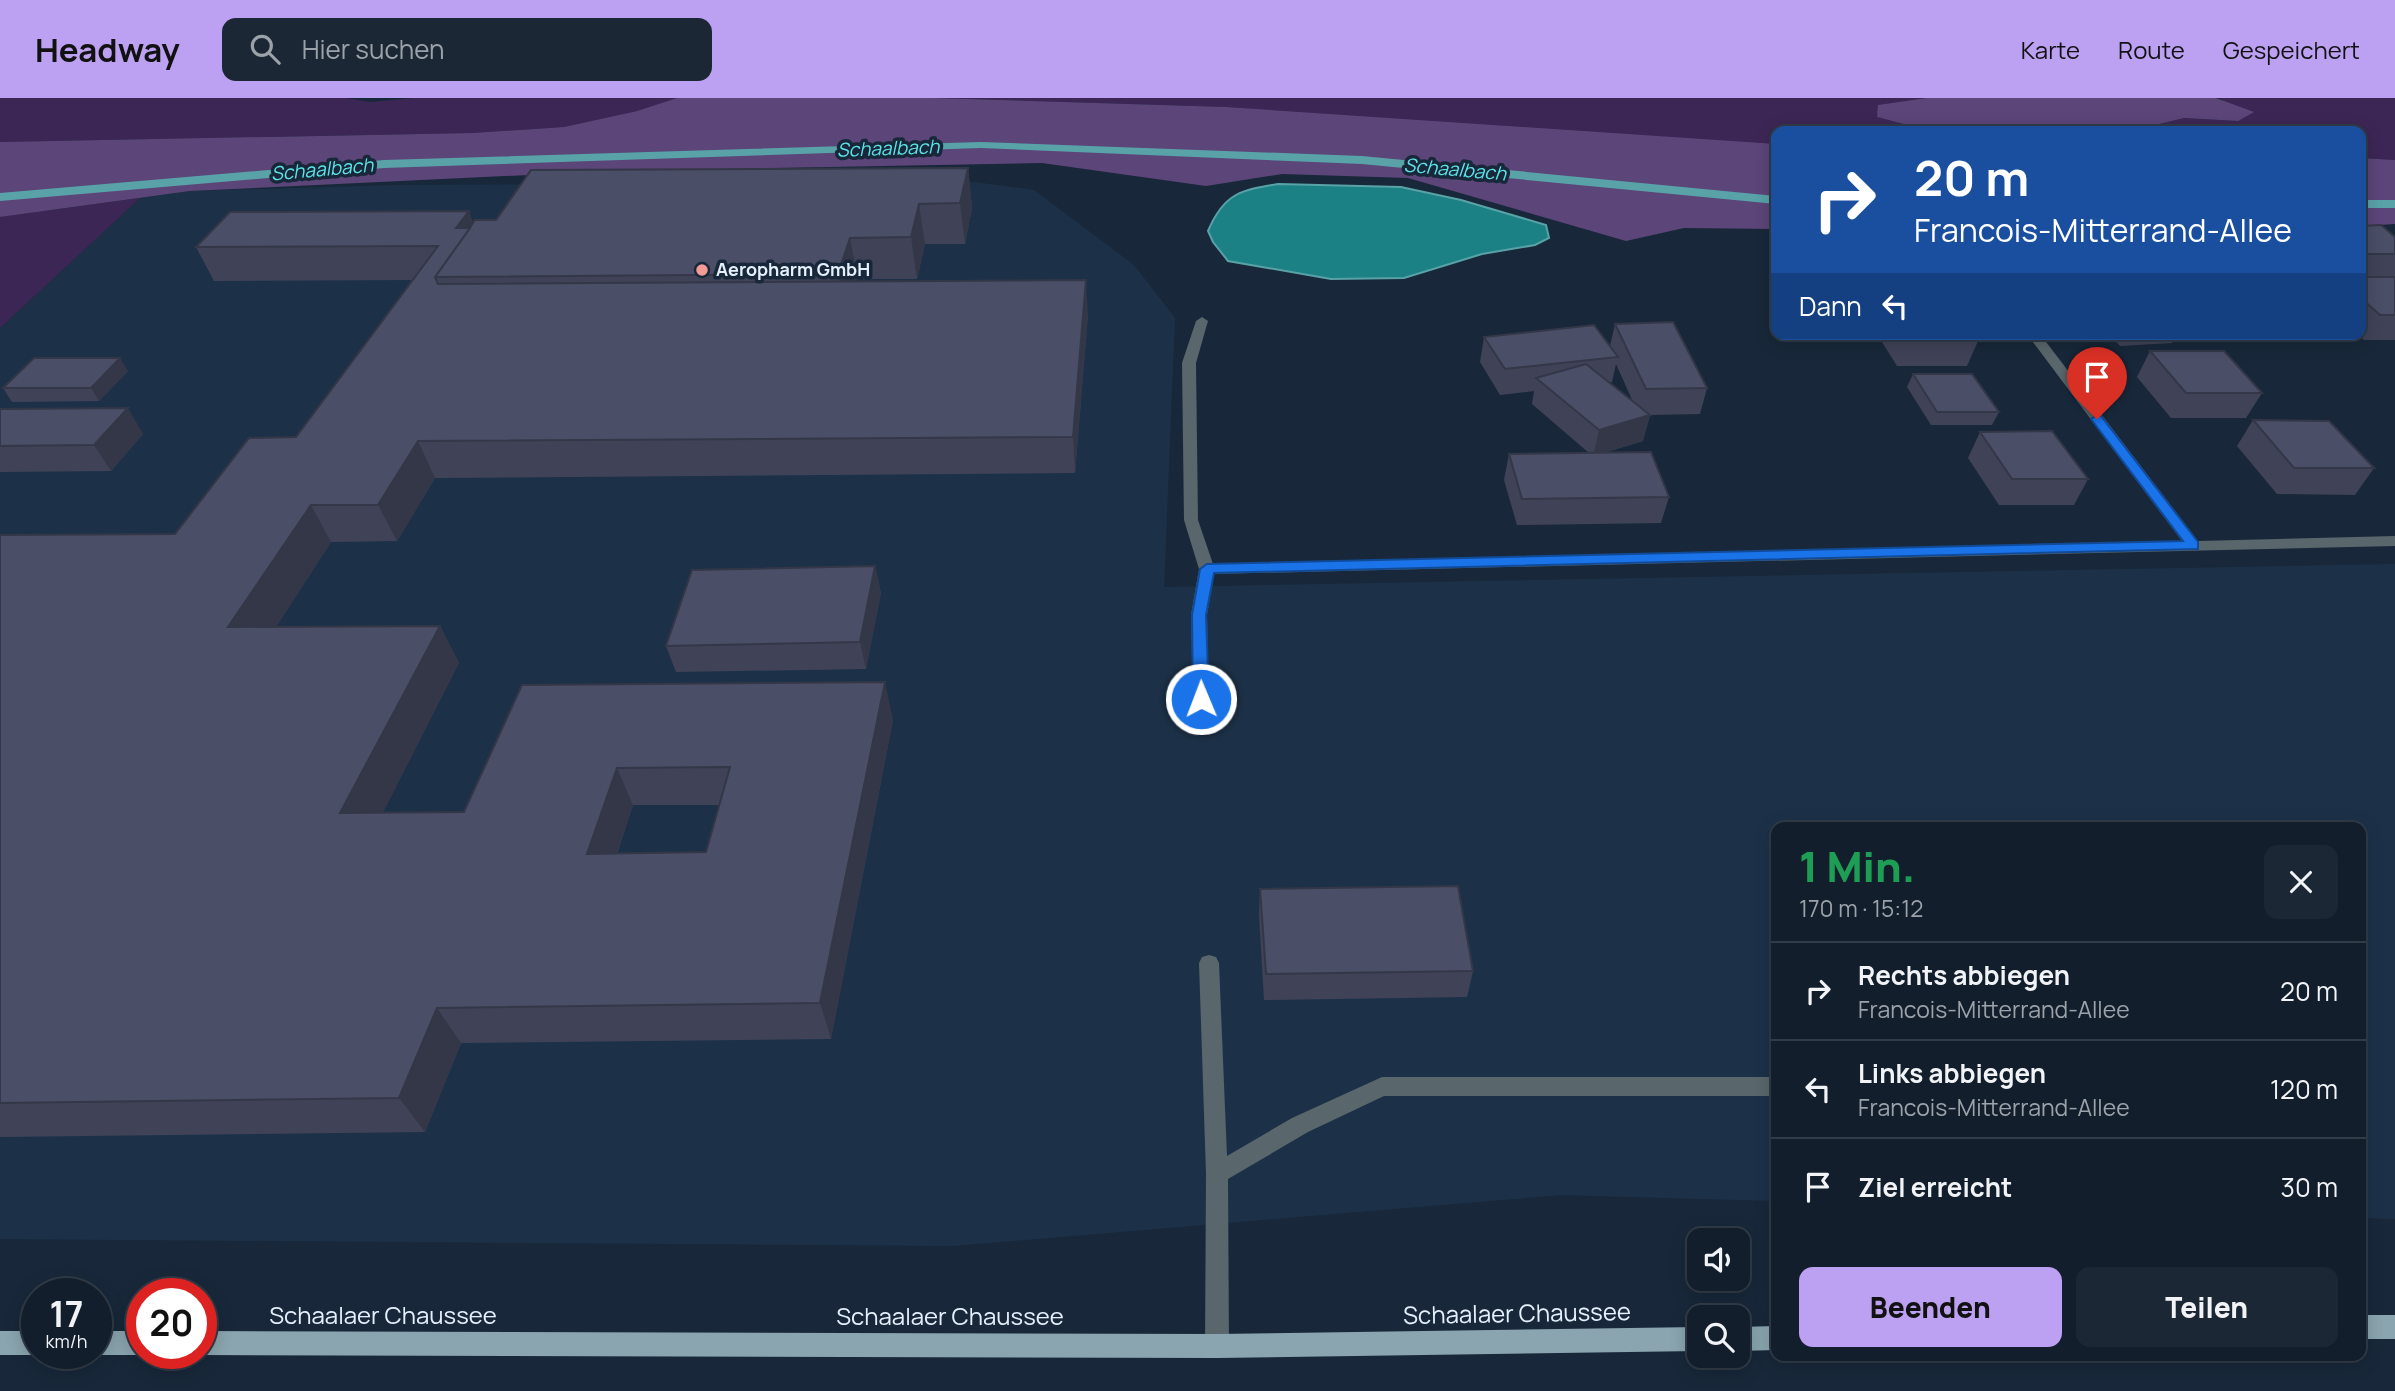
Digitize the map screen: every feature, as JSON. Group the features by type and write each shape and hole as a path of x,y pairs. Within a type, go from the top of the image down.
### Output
{"main road":[{"path":"2366,1327 2395,1327"},
{"path":"1750,1339 1771,1338"},
{"name":"Schaalaer Chaussee","path":"217,1343 1217,1346 1687,1339"},
{"path":"0,1343 21,1343"}],"street":[{"path":"1201,699 1199,615 1207,569 1191,520 1189,363 1202,321"},
{"path":"2038,340 2193,545"},
{"path":"1207,569 2395,541"},
{"path":"1209,963 1217,1174 1217,1346"},
{"path":"1217,1174 1300,1125 1382,1086 1771,1087"}],"shaded area":[{"path":"0,98 346,98 370,102 413,98 677,98 637,111 564,127 472,133 0,142"},
{"path":"677,98 935,98 1226,107 1771,144 1771,229 1684,228 1626,241 1408,178 1282,174 1206,186 1042,163 613,171 190,191 0,217 0,142 472,133 564,127 637,111"},
{"path":"935,98 1926,98 1879,105 1877,117 1911,126 1771,126 1771,144 1226,107"},
{"path":"1926,98 2216,98 2254,112 2238,121 2184,118 2151,126 1911,126 1877,117 1878,105"},
{"path":"2216,98 2395,98 2395,160 2366,158 2366,126 2151,126 2184,118 2238,121 2222,99"},
{"path":"2366,158 2395,160 2395,224 2366,226"},
{"name":"Aeropharm GmbH","path":"974,182 1034,190 1134,265 1175,318 1164,587 2395,564 2395,1219 2366,1218 2366,822 1771,822 1771,1201 1561,1195 952,1246 0,1239 0,328 140,198 190,191 398,185"},
{"path":"1278,184 1401,187 1461,200 1546,225 1549,238 1535,245 1482,254 1404,278 1331,279 1228,261 1208,231 1220,208 1244,191"},
{"path":"140,198 0,328 0,217"}],"building":[{"path":"968,168 960,203 919,204 911,237 850,238 838,274 435,277 475,220 496,220 531,170"},
{"path":"469,211 456,228 470,228 435,277 438,284 1086,280 1073,437 418,441 378,505 311,505 228,627 440,626 340,813 464,812 522,685 885,682 820,1003 437,1008 399,1098 0,1103 0,535 175,534 249,438 296,437 438,246 196,247 230,212","holes":["730,767 706,852 587,854 617,768"]},
{"path":"2381,225 2395,237 2395,254 2366,254 2366,226"},
{"path":"2366,277 2395,277 2395,315 2380,315 2366,302"},
{"path":"1673,322 1707,388 1646,389 1615,324"},
{"path":"1594,325 1618,357 1505,369 1484,337"},
{"path":"1906,340 1978,341 1907,341"},
{"path":"2150,351 2224,351 2262,393 2186,393"},
{"path":"34,358 120,358 91,388 3,388"},
{"path":"1586,364 1650,415 1599,430 1536,378"},
{"path":"1913,374 1972,374 1999,412 1937,412"},
{"path":"128,408 94,445 0,446 0,409"},
{"path":"2253,420 2329,421 2374,468 2294,468"},
{"path":"2052,431 2088,479 2012,479 1980,432"},
{"path":"1651,452 1669,497 1522,499 1509,454"},
{"path":"875,566 860,642 666,646 692,570"},
{"path":"1458,886 1473,971 1266,974 1260,889"}],"waterway":[{"name":"Schaalbach","path":"0,197 384,164 981,145 1362,160 1771,200"},
{"name":"Schaalbach","path":"2366,204 2395,204"}],"place":[{"name":"Aeropharm GmbH","path":"702,270"}],"route":[{"path":"1201,699 1199,615 1207,569 2193,545 2097,419"}]}
